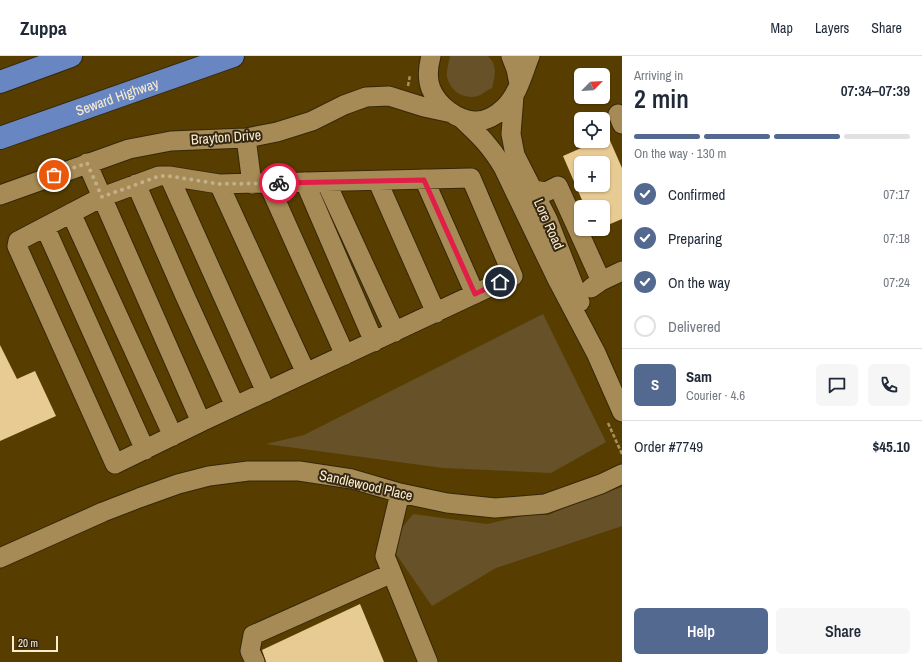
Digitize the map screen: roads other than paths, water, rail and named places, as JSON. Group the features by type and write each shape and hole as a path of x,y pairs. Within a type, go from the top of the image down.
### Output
{"highway":[{"path":"0,82 71,56"},
{"name":"Seward Highway","path":"0,138 233,56"}],"street":[{"name":"Lore Road","path":"431,56 429,70 431,89 438,101 480,135 493,150 503,167 556,277 596,353"},
{"path":"511,56 516,69 516,90"},
{"path":"516,90 530,56"},
{"name":"Lore Road","path":"516,90 511,134 515,156 554,235 577,294 614,415"},
{"name":"Brayton Drive","path":"0,194 129,148 188,140 246,138 264,135 312,121 353,101 370,96 389,96 475,121 489,118 505,108 516,90"},
{"path":"246,138 260,184 345,355"},
{"path":"87,163 201,422"},
{"path":"159,176 169,176 219,184 305,182 378,182 471,178 513,276 201,422 115,464 17,246 18,241 102,197 159,176"},
{"path":"169,176 266,392"},
{"path":"424,180 475,294"},
{"path":"305,182 374,342"},
{"path":"326,182 395,332"},
{"path":"378,182 436,312"},
{"path":"136,184 235,406"},
{"path":"219,184 306,373"},
{"path":"533,190 546,192 558,186 601,281"},
{"path":"71,213 173,436"},
{"path":"45,227 145,450"},
{"path":"577,294 622,272"},
{"name":"Sandlewood Place","path":"0,558 103,512 178,484 209,476 248,471 299,471 352,479 447,503 495,508 545,504 601,484 622,474"},
{"path":"400,492 385,556 428,662"},
{"path":"255,662 250,651 253,634 392,573"}]}
